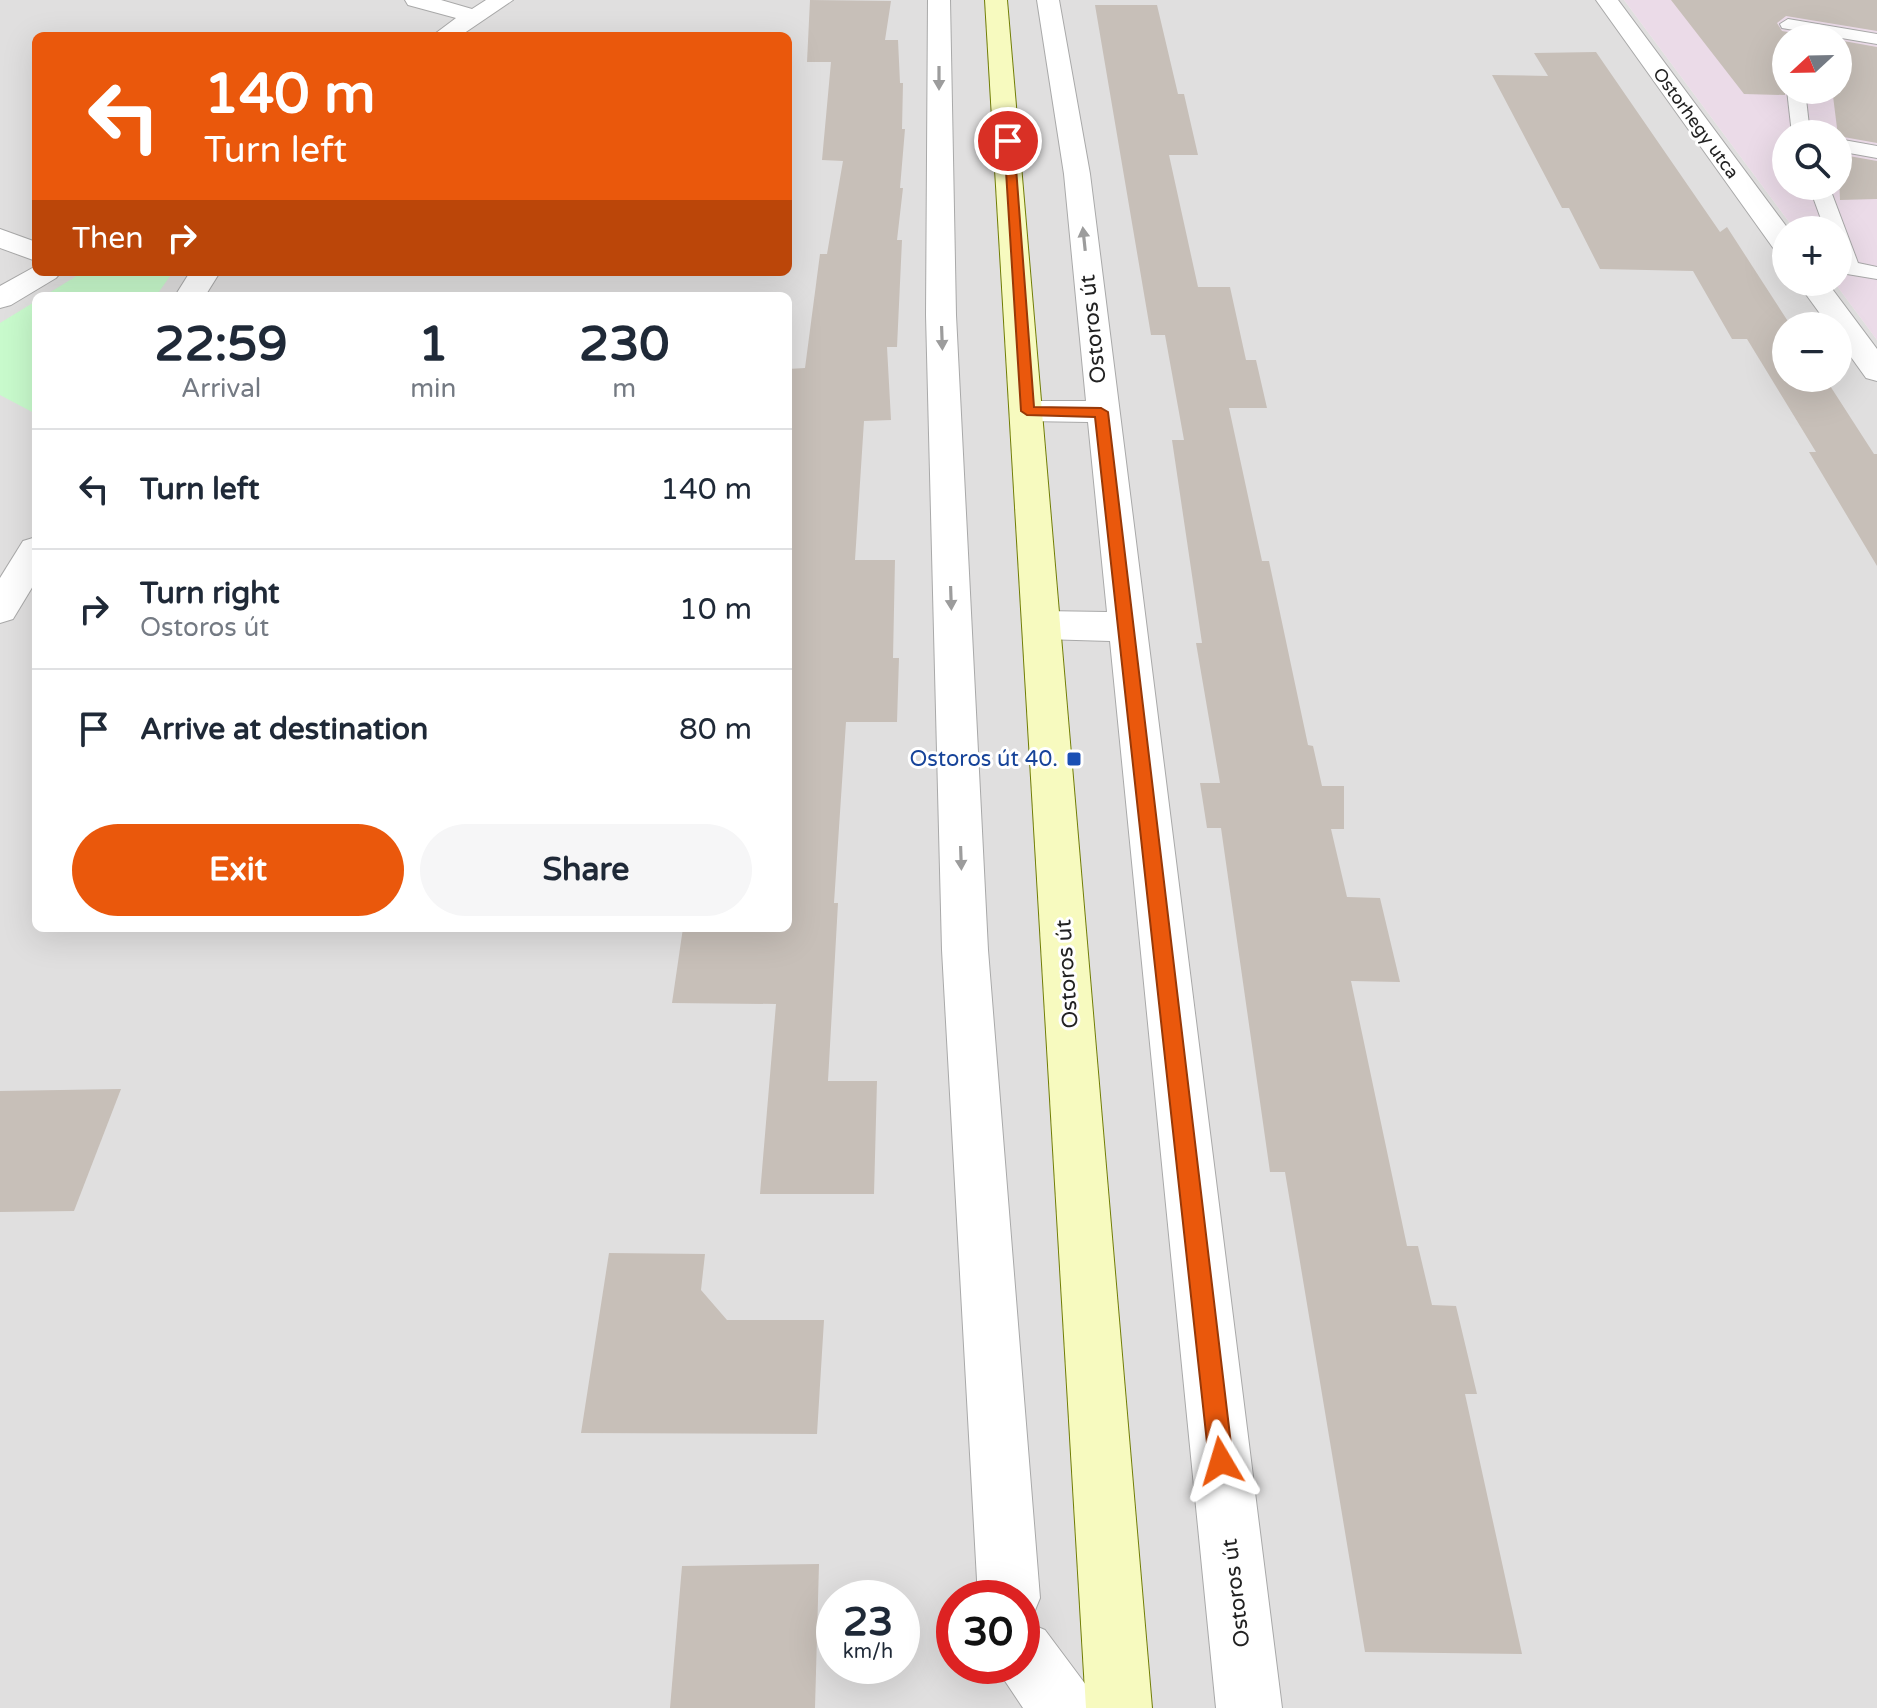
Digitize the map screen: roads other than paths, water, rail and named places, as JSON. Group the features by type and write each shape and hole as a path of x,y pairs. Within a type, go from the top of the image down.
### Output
{"main road":[{"name":"Ostoros út","path":"996,0 1119,1708"}],"street":[{"path":"416,0 477,17"},
{"path":"451,32 502,0"},
{"path":"939,0 941,315 965,950 1008,1580"},
{"name":"Ostoros út","path":"1048,0 1077,174 1101,412 1249,1708"},
{"name":"Ostorhegy utca","path":"1607,0 1772,227"},
{"path":"0,238 32,250"},
{"path":"0,299 39,276"},
{"path":"1822,296 1877,371"},
{"path":"1027,411 1101,412"},
{"path":"0,609 32,557"},
{"path":"1042,625 1126,627"},
{"path":"1040,1677 1063,1708"}],"lane":[{"path":"1852,35 1877,39"},
{"path":"1852,148 1877,152"},
{"path":"1852,269 1877,273"}],"place":[{"name":"Ostoros út 40.","path":"1074,759"}]}
